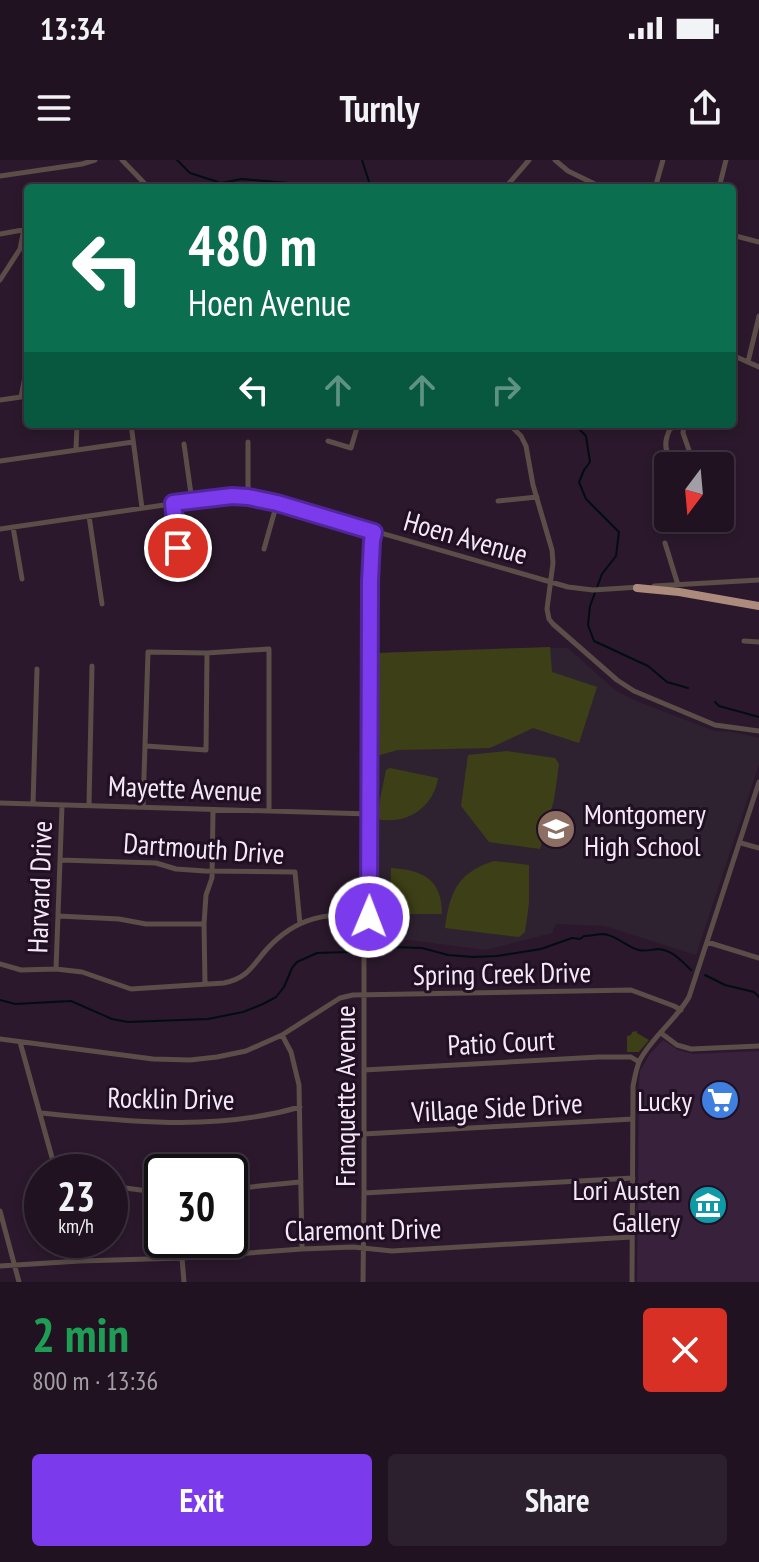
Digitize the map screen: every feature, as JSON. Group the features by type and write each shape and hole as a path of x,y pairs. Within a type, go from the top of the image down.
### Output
{"highway":[{"path":"637,588 759,606"}],"street":[{"path":"0,176 95,160"},
{"path":"122,160 145,184"},
{"path":"508,184 529,160"},
{"path":"555,160 568,171 595,184"},
{"path":"656,184 663,160"},
{"path":"720,184 726,160"},
{"path":"0,234 24,229"},
{"path":"0,280 20,249 24,236"},
{"path":"736,236 759,242"},
{"path":"748,362 759,316"},
{"path":"736,357 759,367"},
{"path":"0,400 24,396"},
{"path":"76,449 77,428"},
{"path":"131,428 142,508"},
{"path":"328,441 351,448 357,428"},
{"path":"513,428 526,446 553,555 550,582 605,590 759,580"},
{"path":"672,428 665,447 668,455 681,465 686,465 691,462 692,456 684,428"},
{"path":"0,461 133,442"},
{"path":"248,442 248,497"},
{"path":"184,444 192,501"},
{"name":"Hoen Avenue","path":"0,529 232,496 277,503 550,582 547,609 551,622 621,684 715,725 759,731"},
{"path":"498,501 537,497"},
{"path":"166,572 175,567 179,543 173,503"},
{"path":"264,549 277,503"},
{"path":"89,516 102,604"},
{"path":"13,527 22,579"},
{"path":"364,940 369,915 370,581 374,532"},
{"path":"665,543 678,585"},
{"path":"744,641 759,642"},
{"path":"143,807 148,652 207,653 269,649 269,810"},
{"path":"146,746 206,750 207,653"},
{"path":"89,805 92,666"},
{"path":"33,804 37,669"},
{"path":"632,1282 633,1086 639,1062 681,1010 694,986 759,782"},
{"name":"Mayette Avenue","path":"0,803 369,814"},
{"name":"Harvard Drive","path":"56,969 62,806"},
{"path":"205,984 204,924 206,895 212,878 213,810"},
{"path":"741,842 759,848"},
{"name":"Dartmouth Drive","path":"60,860 156,863 176,869 295,872 300,924"},
{"path":"0,964 21,970 82,972 131,989 231,981 245,975 279,937 300,924 331,914 369,915"},
{"path":"58,916 119,919 146,924 204,924"},
{"path":"707,942 759,958"},
{"name":"Franquette Avenue","path":"363,1282 364,958"},
{"name":"Spring Creek Drive","path":"0,1039 153,1059 190,1060 246,1051 282,1035 340,998 353,995 631,990 681,1010"},
{"path":"661,1033 677,1045 691,1049 759,1046"},
{"path":"282,1035 291,1052 299,1085 302,1249"},
{"path":"20,1042 51,1154"},
{"name":"Patio Court","path":"364,1070 599,1057 631,1057 639,1062"},
{"name":"Rocklin Drive","path":"40,1113 154,1123 241,1120 300,1107"},
{"name":"Village Side Drive","path":"364,1134 633,1119"},
{"path":"364,1193 633,1178"},
{"path":"248,1187 300,1182"},
{"path":"0,1211 19,1282"},
{"name":"Claremont Drive","path":"248,1253 353,1247 392,1251 632,1237"},
{"path":"182,1258 184,1282"},
{"name":"Claremont Drive","path":"0,1266 182,1258"}],"shaded area":[{"name":"Montgomery High School","path":"568,648 616,691 639,702 714,731 759,738 759,764 696,955 605,926 556,924 552,933 486,950 409,940 376,940 376,737 389,652"},
{"path":"663,1040 678,1050 693,1054 759,1051 759,1282 637,1282 640,1071"}],"green space":[{"path":"550,647 552,672 597,687 579,743 533,728 490,748 398,750 376,756 377,653"},
{"path":"507,751 555,758 559,764 554,800 540,849 489,842 461,806 468,755"},
{"path":"390,768 438,778 430,798 416,812 398,819 376,819 386,770"},
{"path":"494,861 529,865 525,932 519,937 445,928 453,894 458,886 471,871"},
{"path":"391,868 413,871 429,879 439,893 442,914 393,914 390,911"},
{"path":"637,1031 649,1040 639,1052 627,1052 627,1036"}],"waterway":[{"path":"177,160 190,173 221,183 242,179 291,184"},
{"path":"362,160 370,184"},
{"path":"578,428 586,436 590,462 579,482 586,499 619,532 616,556 602,574 590,606 588,625 594,641 648,666 667,682 688,688"},
{"path":"715,702 719,706 759,717"},
{"path":"0,1000 15,1004 71,1001 112,1019 128,1022 208,1019 243,1012 276,997 297,962 317,953 394,947 422,948 448,955 497,956 601,934 613,936 639,950 669,952 691,970"},
{"path":"705,975 725,985 754,992 759,997"}],"place":[{"name":"Montgomery High School","path":"556,829"},
{"name":"Lucky","path":"720,1100"},
{"name":"Lori Austen Gallery","path":"708,1205"}],"route":[{"path":"178,548 173,503 232,496 262,499 374,532 370,581 369,917"}]}
